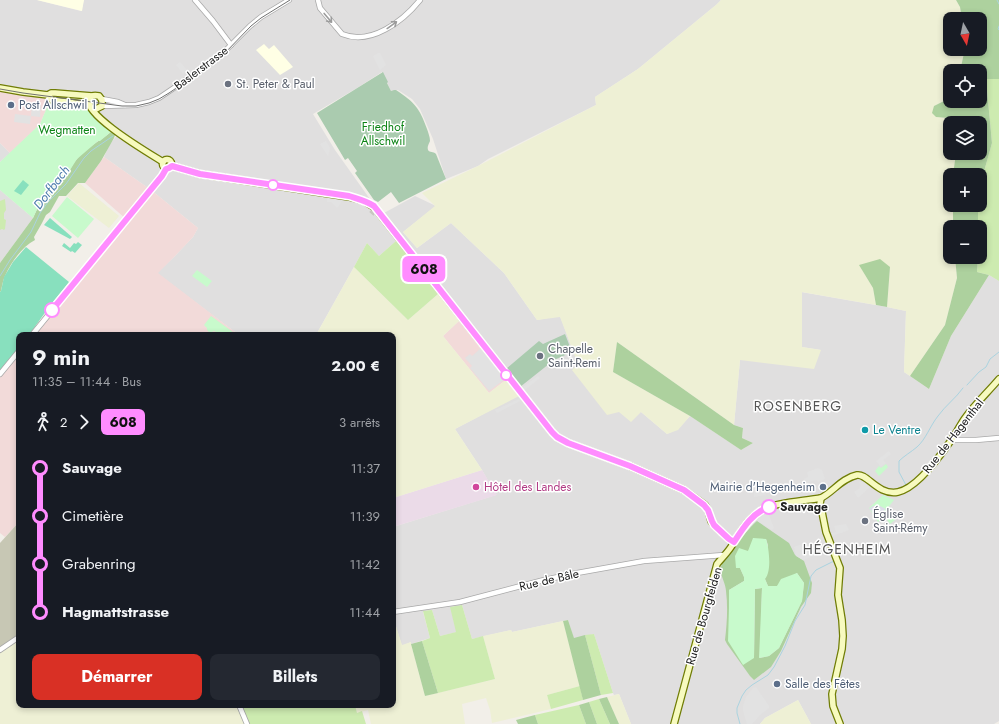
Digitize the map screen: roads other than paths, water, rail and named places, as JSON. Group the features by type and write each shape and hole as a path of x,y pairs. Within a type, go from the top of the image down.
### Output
{"main road":[{"path":"0,88 48,95 50,93 55,93 99,96 103,103 101,107 102,119"},
{"path":"48,95 52,100 96,109 101,107"},
{"path":"92,96 89,100 90,107 98,116 136,145 163,162 163,166 166,169 172,166 206,175 349,196 368,202 372,208"},
{"path":"163,162 169,160 172,163 172,166"},
{"path":"379,215 557,437 568,443 630,466 684,490 704,505 708,510 714,525 734,542"},
{"name":"Rue de Hagenthal","path":"821,498 846,480 860,475 877,488 892,492 901,491 914,483 926,472 953,438 965,418 999,379"},
{"path":"821,498 820,504 826,532 840,568 838,595 843,636 842,649 832,694 833,706 840,724"},
{"name":"Rue de Bourgfelden","path":"674,724 717,564 730,549 748,522 764,508 821,498"}],"street":[{"path":"195,0 231,45"},
{"name":"Baslerstrasse","path":"101,107 142,104 159,98 222,54 260,17 289,0"},
{"path":"318,0 320,8 342,34 350,37 365,37 385,30 406,14 420,0"},
{"name":"Baslerstrasse","path":"102,99 125,105"},
{"path":"34,332 162,176 166,169"},
{"path":"0,374 16,355"},
{"path":"953,438 959,440 976,440 999,438"},
{"name":"Rue de Bâle","path":"396,612 460,602 544,580 644,561 724,555"},
{"path":"707,557 717,564"},
{"path":"0,650 16,639"},
{"path":"240,708 247,724"}],"waterway":[{"path":"997,0 999,4"},
{"path":"999,26 999,30"},
{"name":"Dorfbach","path":"0,276 31,232 40,213 48,202 66,184 84,158 91,151 113,136"},
{"path":"967,385 986,367 990,359 999,352"},
{"path":"906,485 899,472 899,461 920,444 941,412 963,388"},
{"path":"740,724 737,708 742,696 752,685 768,675 774,667 785,646 795,621 805,605 811,576 816,570 834,561"}],"tunnel":[{"path":"371,210 377,215"}],"tram line":[{"path":"0,89 122,106 136,106 149,103 169,93 206,68 223,55 251,26 290,0"}],"place":[{"name":"St. Peter & Paul","path":"228,84"},
{"name":"Post Allschwil 1","path":"11,105"},
{"name":"Chapelle Saint-Remi","path":"540,356"},
{"name":"Le Ventre","path":"865,430"},
{"name":"Hôtel des Landes","path":"476,487"},
{"name":"Mairie d'Hegenheim","path":"823,487"},
{"name":"Sauvage","path":"769,507"},
{"name":"Église Saint-Rémy","path":"865,521"},
{"name":"Salle des Fêtes","path":"777,684"}],"district":[{"name":"ROSENBERG","path":"798,406"},
{"name":"HÉGENHEIM","path":"847,549"}],"park label":[{"name":"Wegmatten","path":"67,130"},
{"name":"Friedhof Allschwil","path":"383,134"}]}
